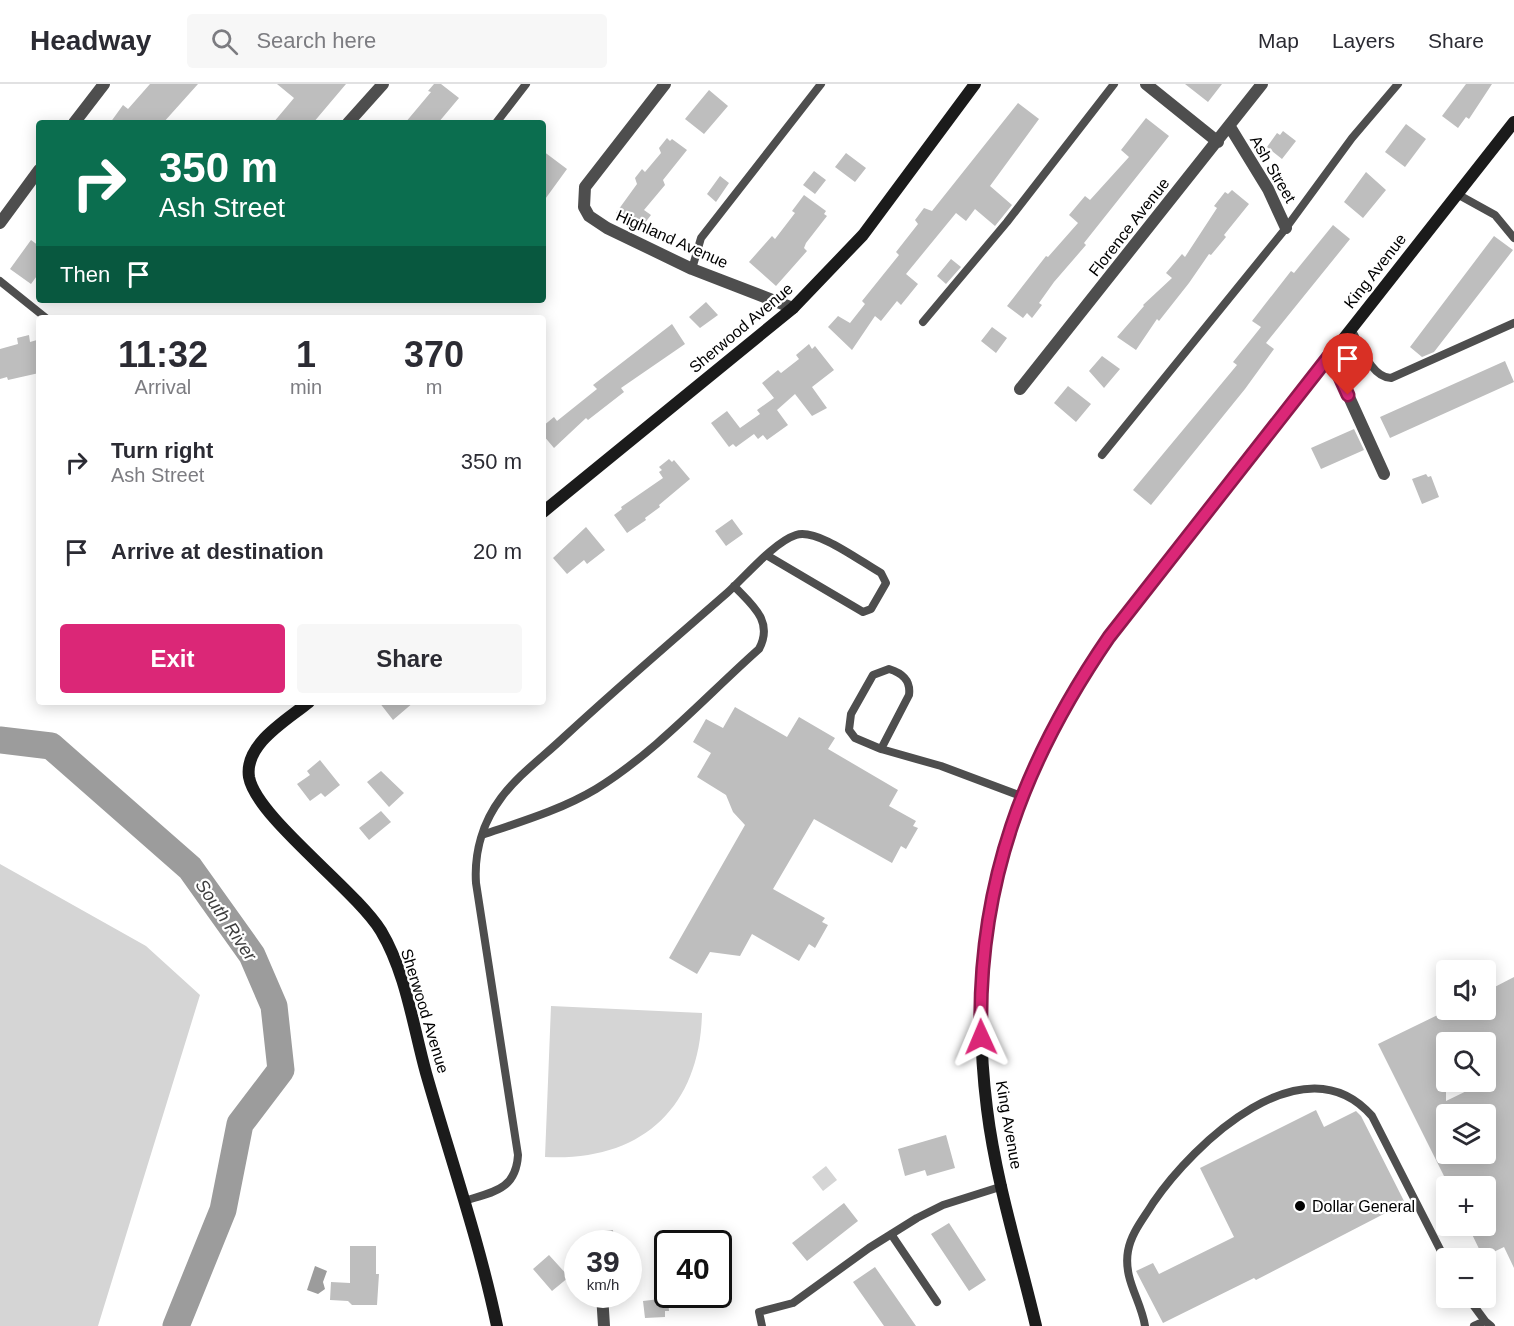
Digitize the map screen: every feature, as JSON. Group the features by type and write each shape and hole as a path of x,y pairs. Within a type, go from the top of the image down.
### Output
{"street":[{"path":"76,120 104,84"},
{"path":"351,120 383,84"},
{"name":"Highland Avenue","path":"665,84 585,187 584,207 595,221 619,236 794,309"},
{"name":"Sherwood Avenue","path":"546,510 794,309 863,235 975,84"},
{"path":"1146,84 1218,142"},
{"name":"Florence Avenue","path":"1020,389 1262,84"},
{"name":"King Avenue","path":"1036,1326 1002,1186 987,1109 981,1014 990,909 1000,863 1021,796 1055,724 1080,680 1109,637 1514,122"},
{"name":"Ash Street","path":"1230,127 1268,189 1286,228"},
{"path":"0,223 36,175"},
{"path":"1330,355 1384,474"},
{"name":"Sherwood Avenue","path":"305,705 257,746 251,758 249,778 263,804 367,912 380,930 398,973 464,1201 497,1326"},
{"path":"603,1308 604,1326"}],"lane":[{"path":"498,120 526,84"},
{"path":"692,268 701,238 821,84"},
{"path":"923,322 1007,222 1114,84"},
{"path":"1102,455 1286,228 1352,138 1398,84"},
{"path":"1457,194 1495,215 1514,238"},
{"path":"0,281 42,315"},
{"path":"1351,329 1376,372 1384,378 1391,378 1514,322"},
{"path":"464,1201 507,1184 517,1169 518,1162 476,883 475,869 482,836 491,812 509,788 787,538 797,534 814,535 881,573 886,583 871,609 863,612 768,556"},
{"path":"482,836 558,808 594,790 622,772 759,649 765,633 764,622 760,613 734,586"},
{"path":"881,749 909,695 910,687 906,678 889,669 873,675 848,722 855,738 881,749 941,766 1021,796"},
{"path":"1145,1326 1127,1268 1128,1253 1137,1228 1166,1186 1203,1144 1257,1106 1290,1092 1323,1090 1343,1095 1363,1106 1372,1116 1439,1248"},
{"path":"762,1326 759,1311 793,1303 891,1234 943,1205 1002,1186"},
{"path":"891,1234 938,1302"},
{"path":"1474,1326 1488,1323 1476,1308"}],"shaded area":[{"path":"0,864 146,946 200,995 98,1326 0,1326"},
{"path":"551,1006 702,1013 699,1047 690,1077 676,1102 658,1123 636,1139 609,1150 579,1156 545,1157"},
{"path":"826,1166 837,1180 823,1191 812,1177"},
{"path":"315,1266 327,1271 323,1282 325,1289 318,1294 307,1290"}],"building":[{"path":"150,84 198,84 166,120 112,120 123,105 128,109"},
{"path":"277,84 346,84 316,120 276,120 294,98"},
{"path":"434,84 441,84 459,98 441,120 408,120 431,92 428,91"},
{"path":"1185,84 1222,84 1208,102"},
{"path":"1466,84 1492,84 1469,119 1466,117 1458,128 1442,116"},
{"path":"709,90 728,106 704,134 685,119"},
{"path":"1018,103 1039,119 990,186 1012,205 995,226 975,209 966,221 956,213 906,274 918,284 901,305 897,301 881,321 875,316 852,350 828,327 838,316 850,323 865,304 862,301 899,255 896,252 918,224 915,220 924,208 932,211"},
{"path":"1146,118 1169,136 1084,243 1086,245 1054,282 1039,303 1042,305 1032,318 1027,313 1023,318 1007,306 1046,256 1048,257 1078,223 1069,215 1085,196 1090,200 1129,157 1121,150"},
{"path":"1406,124 1426,139 1405,167 1385,152"},
{"path":"1283,131 1296,141 1282,159 1267,147 1277,133 1280,135"},
{"path":"667,138 687,150 663,180 665,185 644,210 651,215 641,228 635,224 633,228 616,213 637,184 635,178 642,169 645,172 661,153 659,148"},
{"path":"546,153 567,169 546,198"},
{"path":"846,153 866,168 855,182 835,167"},
{"path":"814,171 826,180 815,194 803,185"},
{"path":"1366,172 1386,190 1363,218 1344,202"},
{"path":"720,176 729,183 716,202 707,194"},
{"path":"1232,190 1249,204 1224,235 1226,237 1211,255 1209,254 1159,321 1157,319 1136,350 1117,337 1143,305 1172,278 1166,273 1182,254 1185,257 1217,208 1214,206 1225,192 1228,194"},
{"path":"804,195 826,211 824,214 827,216 806,243 804,248 807,251 776,286 749,262 772,236 775,239 795,213 792,211"},
{"path":"1333,225 1350,239 1266,343 1274,349 1245,389 1151,505 1133,490 1237,365 1233,362 1261,327 1252,321 1291,271 1294,273"},
{"path":"1494,236 1513,250 1434,352 1422,357 1410,347"},
{"path":"31,240 36,244 36,277 31,284 10,269"},
{"path":"951,259 961,267 946,284 937,276"},
{"path":"706,302 718,315 700,328 689,317"},
{"path":"672,324 685,344 621,388 624,392 588,420 586,418 554,448 546,439 546,424 554,417 557,421 597,389 593,385"},
{"path":"992,327 1007,338 996,353 981,341"},
{"path":"29,335 30,342 36,340 36,374 8,380 7,377 0,379 0,349 18,344 17,338"},
{"path":"809,344 812,349 815,346 834,370 812,387 827,408 812,416 795,394 777,410 788,425 767,440 763,435 758,439 754,434 736,447 733,444 729,447 711,423 727,411 740,428 760,414 757,410 774,398 762,383 778,370 781,373 799,359 796,355"},
{"path":"1102,356 1120,369 1104,388 1089,371"},
{"path":"1505,361 1514,382 1390,438 1380,417"},
{"path":"1068,386 1091,404 1076,422 1054,403"},
{"path":"1354,429 1364,450 1321,469 1311,448"},
{"path":"669,459 672,462 674,460 690,479 645,518 646,520 627,533 614,515 622,509 621,507 663,478 659,467"},
{"path":"1426,474 1428,477 1431,476 1439,497 1422,504 1412,479"},
{"path":"732,519 743,534 726,546 715,531"},
{"path":"586,527 605,550 587,564 584,560 567,574 553,558"},
{"path":"381,705 410,705 393,720"},
{"path":"735,707 787,737 799,717 835,738 828,749 898,790 889,806 916,821 913,826 918,828 906,849 901,846 892,863 814,819 773,889 825,918 822,922 828,925 815,948 809,944 799,961 752,934 740,956 710,952 697,974 669,958 745,825 733,812 726,795 697,777 711,753 693,742 706,719 723,728"},
{"path":"320,760 340,785 325,797 321,793 310,801 297,784 310,775 307,771"},
{"path":"381,771 404,793 389,807 367,782"},
{"path":"381,811 391,822 369,840 359,828"},
{"path":"1514,977 1514,1268 1504,1247 1496,1251 1496,1248 1479,1248 1473,1236 1496,1236 1496,1176 1444,1176 1438,1164 1496,1164 1496,1104 1436,1104 1436,1160 1378,1044 1436,1016 1436,1020 1496,1020 1496,986"},
{"path":"1316,1110 1324,1127 1356,1111 1361,1116 1405,1203 1256,1280 1254,1278 1163,1323 1136,1271 1153,1263 1159,1274 1234,1237 1200,1168"},
{"path":"946,1135 955,1168 927,1176 925,1170 905,1176 898,1149"},
{"path":"844,1203 858,1221 807,1261 792,1243"},
{"path":"949,1223 986,1280 969,1291 931,1234"},
{"path":"350,1246 376,1246 376,1274 379,1274 377,1305 352,1305 348,1301 330,1300 331,1282 350,1283"},
{"path":"549,1255 564,1272 564,1281 552,1291 533,1269"},
{"path":"875,1267 916,1326 884,1326 853,1282"},
{"path":"654,1300 654,1308 669,1308 669,1311 665,1311 665,1317 645,1318 643,1301"}],"waterway":[{"name":"South River","path":"0,740 51,746 190,868 252,955 274,1006 281,1070 240,1124 223,1210 176,1326"}],"place":[{"name":"Dollar General","path":"1300,1206"}],"route":[{"path":"981,1037 984,957 990,909 1000,863 1021,796 1055,724 1080,680 1109,637 1330,355 1348,395"}]}
